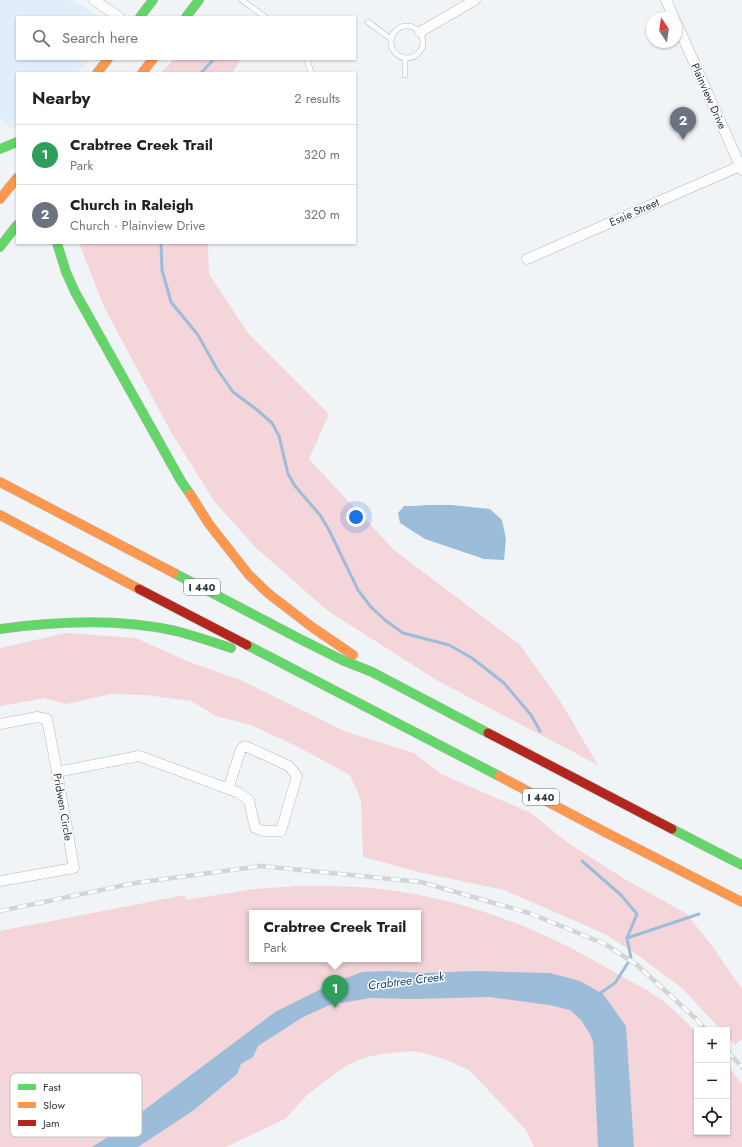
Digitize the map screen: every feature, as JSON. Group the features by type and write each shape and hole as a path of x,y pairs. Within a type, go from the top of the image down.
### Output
{"main road":[{"path":"141,16 153,0"},
{"path":"187,16 199,0"},
{"path":"98,72 107,60"},
{"path":"143,72 152,60"},
{"path":"0,149 16,142"},
{"path":"0,199 16,179"},
{"path":"0,247 16,226"},
{"path":"57,244 66,272 75,292 181,482 209,524 226,546 249,575 269,594 312,627 405,690"},
{"name":"I 440","path":"0,482 302,640 342,660 372,672 742,865"},
{"name":"I 440","path":"0,515 603,831 742,902"},
{"path":"0,629 51,623 88,621 144,625 190,634 214,641 340,692"}],"street":[{"path":"94,0 118,16"},
{"path":"420,32 475,0"},
{"path":"666,0 671,12"},
{"name":"Plainview Drive","path":"682,35 741,168"},
{"name":"Essie Street","path":"527,259 741,168"},
{"name":"Pridwen Circle","path":"0,724 37,717 47,719 74,868 0,881"},
{"path":"57,772 138,756 228,789 237,792 249,800 255,828 264,831 281,831 297,776 289,766 245,746 241,749 228,789"}],"lane":[{"path":"242,0 263,16"},
{"path":"368,22 391,39"},
{"path":"406,26 411,26 420,32 424,42 420,52 410,58 405,58 396,53 391,44 391,39 396,30 406,26"},
{"path":"404,75 405,58"},
{"path":"307,60 311,72"}],"shaded area":[{"path":"0,0 69,0 85,7 97,15 16,16 16,60 89,60 78,72 16,72 16,126 10,129 0,117"},
{"path":"173,60 240,60 233,72 162,72"},
{"path":"79,244 208,244 209,274 248,333 329,414 309,459 394,550 520,645 560,701 598,765 438,681 328,611 255,547 214,501 171,432 104,307"},
{"path":"66,633 136,638 187,661 243,681 344,731 414,753 441,774 531,813 568,843 628,881 687,914 715,950 742,989 742,1039 735,1045 730,1039 730,1027 718,1027 682,988 639,956 605,934 504,890 423,873 363,857 361,800 350,775 298,747 251,725 216,716 191,701 146,695 111,694 66,704 45,698 0,706 0,648"},
{"path":"300,886 373,888 405,892 468,907 498,916 557,941 659,998 674,1010 694,1030 694,1135 730,1135 730,1069 742,1084 742,1147 534,1147 526,1130 469,1070 444,1059 410,1051 372,1056 346,1066 308,1094 285,1119 226,1147 0,1147 0,931 185,895 186,900 253,889"}],"water":[{"path":"452,505 490,509 502,520 506,539 504,560 484,559 425,539 400,523 398,513 404,506"},
{"name":"Crabtree Creek","path":"388,971 424,973 475,971 550,973 580,981 603,994 626,1026 634,1147 598,1147 593,1042 581,1020 570,1010 549,1005 489,997 414,999 370,998 330,1005 303,1017 258,1046 253,1057 241,1064 237,1074 194,1110 138,1147 92,1147 108,1137 142,1137 142,1112 275,1012 333,983 362,972"}],"waterway":[{"path":"202,72 213,60"},
{"path":"161,244 162,270 171,302 198,335 217,369 233,392 272,423 279,436 288,474 295,486 320,515 329,530 358,590 371,607 385,620 403,633 449,645 472,658 504,683 531,715 540,731"},
{"path":"582,861 621,895 637,914 627,938 631,958 615,983 599,994"},
{"path":"627,938 699,914"}],"railway":[{"path":"0,911 135,883 261,866 421,882 529,913 605,944 637,965 703,1027"},
{"path":"730,1054 742,1067"}],"traffic: fast":[{"path":"141,16 153,0"},
{"path":"187,16 199,0"},
{"path":"0,149 16,142"},
{"path":"0,247 16,226"},
{"path":"57,244 66,272 75,292 181,481 190,494"},
{"path":"174,573 302,640 342,660 372,672 488,733"},
{"path":"0,629 44,624 88,622 132,624 176,631 231,648"},
{"path":"247,645 499,776"},
{"path":"672,829 742,865"}],"traffic: slow":[{"path":"98,72 107,60"},
{"path":"143,72 152,60"},
{"path":"0,199 16,179"},
{"path":"0,482 174,573"},
{"path":"190,494 209,524 249,575 269,594 312,627 353,655"},
{"path":"0,515 139,589"},
{"path":"499,776 742,902"}],"traffic: jam":[{"path":"139,589 247,645"},
{"path":"488,733 672,829"}],"place":[{"name":"Church in Raleigh","path":"683,140"},
{"name":"Crabtree Creek Trail","path":"335,1008"}]}
